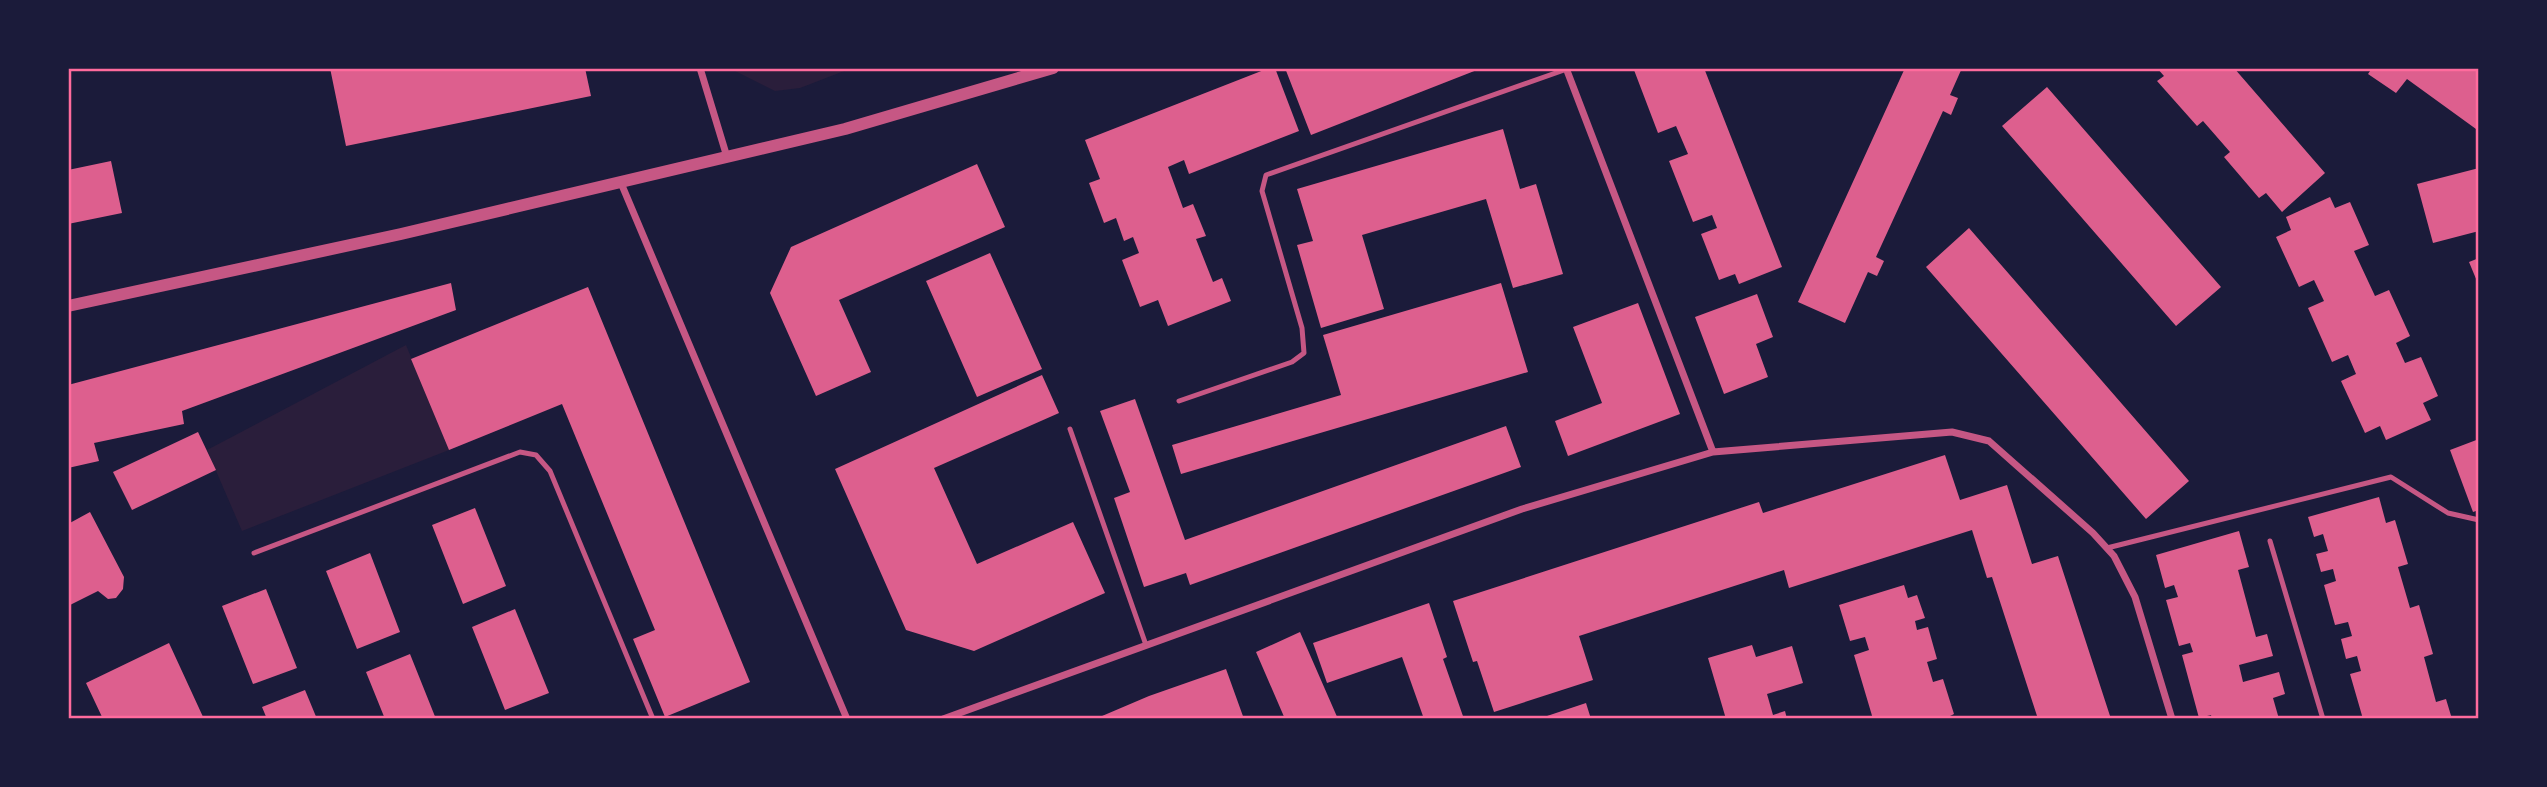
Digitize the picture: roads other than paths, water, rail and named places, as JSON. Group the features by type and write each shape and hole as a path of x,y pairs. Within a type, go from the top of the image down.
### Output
{"street":[{"path":"700,68 727,157"},
{"path":"68,306 401,234 845,129 1053,68"},
{"path":"1567,69 1713,452"},
{"path":"621,183 847,719"},
{"path":"943,719 1522,509 1713,452 1952,432 1989,441 2093,533 2115,556 2135,597 2172,719"}],"lane":[{"path":"1179,401 1292,362 1304,353 1302,328 1262,191 1266,175 1567,69"},
{"path":"1070,429 1146,645"},
{"path":"254,553 520,452 536,454 550,471 653,719"},
{"path":"2107,548 2391,477 2448,513 2479,520"},
{"path":"2270,541 2323,719"}]}
